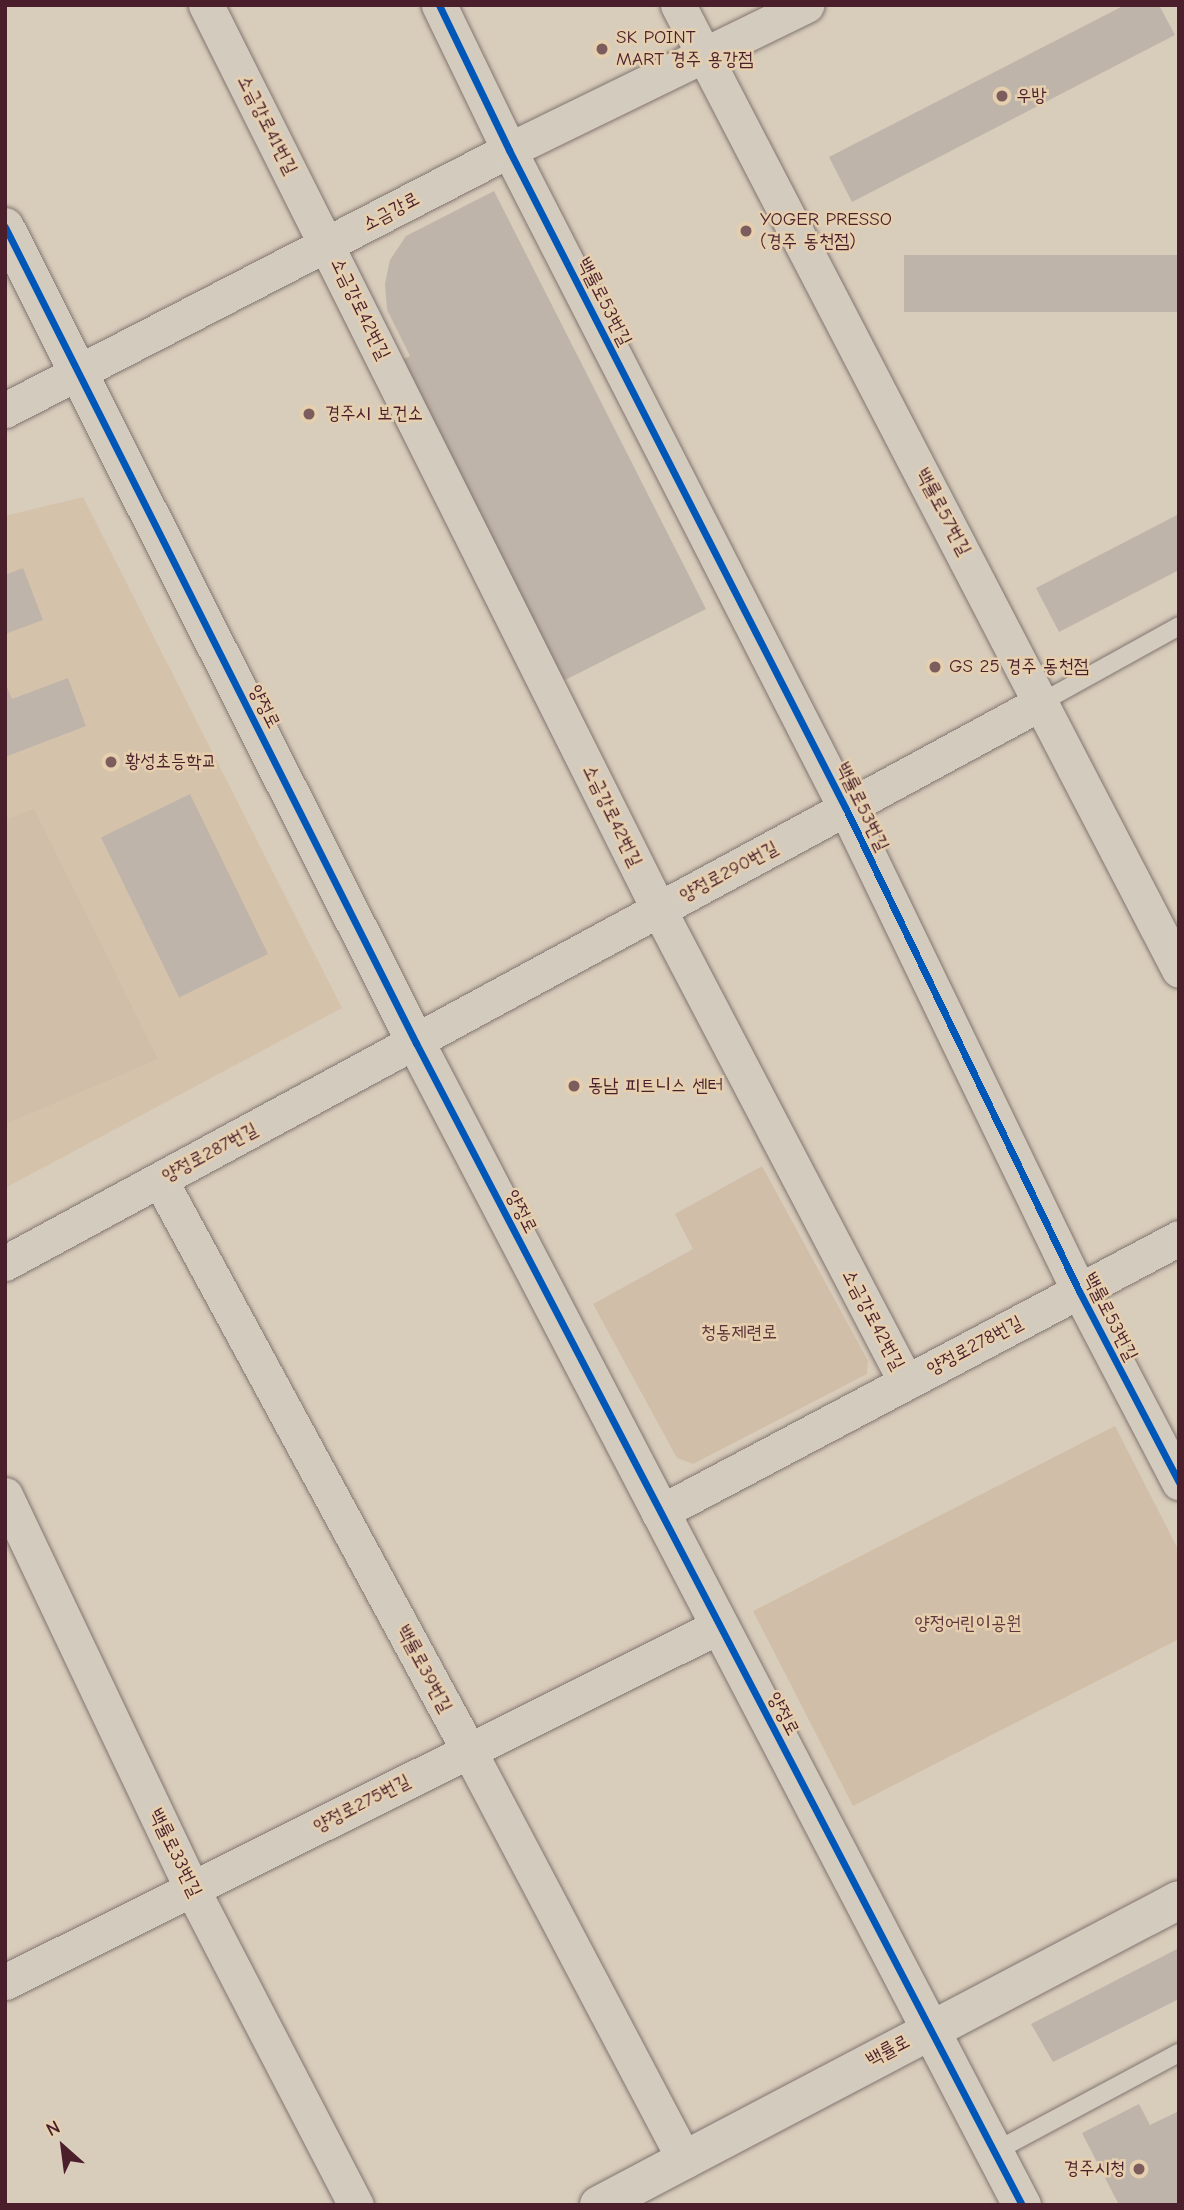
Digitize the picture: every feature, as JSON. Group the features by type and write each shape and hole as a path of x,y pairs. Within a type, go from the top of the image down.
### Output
{"street":[{"name":"소금강로41번길","path":"206,5 328,245"},
{"name":"백률로53번길","path":"439,5 509,150 846,808 1079,1291 1179,1482"},
{"path":"678,5 704,55"},
{"name":"소금강로","path":"5,410 509,150 806,5"},
{"name":"백률로57번길","path":"704,55 1179,970"},
{"name":"양정로","path":"5,227 416,1043 1022,2205"},
{"name":"소금강로42번길","path":"328,245 659,910 906,1382"},
{"name":"양정로290번길","path":"416,1043 1042,702"},
{"name":"양정로287번길","path":"5,1263 416,1043"},
{"name":"백률로39번길","path":"160,1180 469,1751 685,2160"},
{"name":"양정로278번길","path":"659,1513 1179,1238"},
{"name":"백률로33번길","path":"5,1495 192,1889 356,2205"},
{"name":"양정로275번길","path":"5,1982 719,1626"},
{"name":"백률로","path":"599,2205 1179,1899"}],"lane":[{"path":"1042,702 1179,626"},
{"path":"994,2152 1179,2053"}],"shaded area":[{"name":"황성초등학교","path":"83,497 342,1008 5,1188 5,516"}],"green space":[{"path":"34,809 158,1059 5,1124 5,820"},
{"name":"청동제련로","path":"762,1166 868,1361 867,1374 693,1464 677,1458 593,1304 693,1249 675,1214"},
{"name":"양정어린이공원","path":"1115,1426 1179,1551 1179,1639 853,1806 753,1611"}],"building":[{"name":"우방","path":"1125,5 1159,5 1175,35 852,202 829,157"},
{"path":"494,191 706,609 563,681 400,361 410,356 387,310 385,284 390,260 406,236"},
{"path":"904,255 1179,255 1179,312 904,312"},
{"path":"1179,514 1179,570 1059,632 1036,588"},
{"path":"23,568 43,620 5,634 5,575"},
{"path":"68,678 86,726 5,757 5,683 12,699"},
{"path":"190,794 268,954 179,997 101,837"},
{"path":"1179,1948 1179,1999 1053,2062 1031,2024"},
{"name":"경주시청","path":"1139,2104 1150,2125 1179,2111 1179,2205 1119,2205 1082,2133"}],"cycle path":[{"path":"439,5 509,150 846,809 1079,1291 1179,1482"},
{"path":"5,227 416,1043 1022,2205"}],"place":[{"name":"SK POINT MART 경주 용강점","path":"602,49"},
{"name":"우방","path":"1002,96"},
{"name":"YOGER PRESSO (경주 동천점)","path":"746,231"},
{"name":"경주시 보건소","path":"309,414"},
{"name":"GS 25 경주 동천점","path":"935,667"},
{"name":"황성초등학교","path":"111,762"},
{"name":"동남 피트니스 센터","path":"574,1086"},
{"name":"경주시청","path":"1139,2169"}]}
